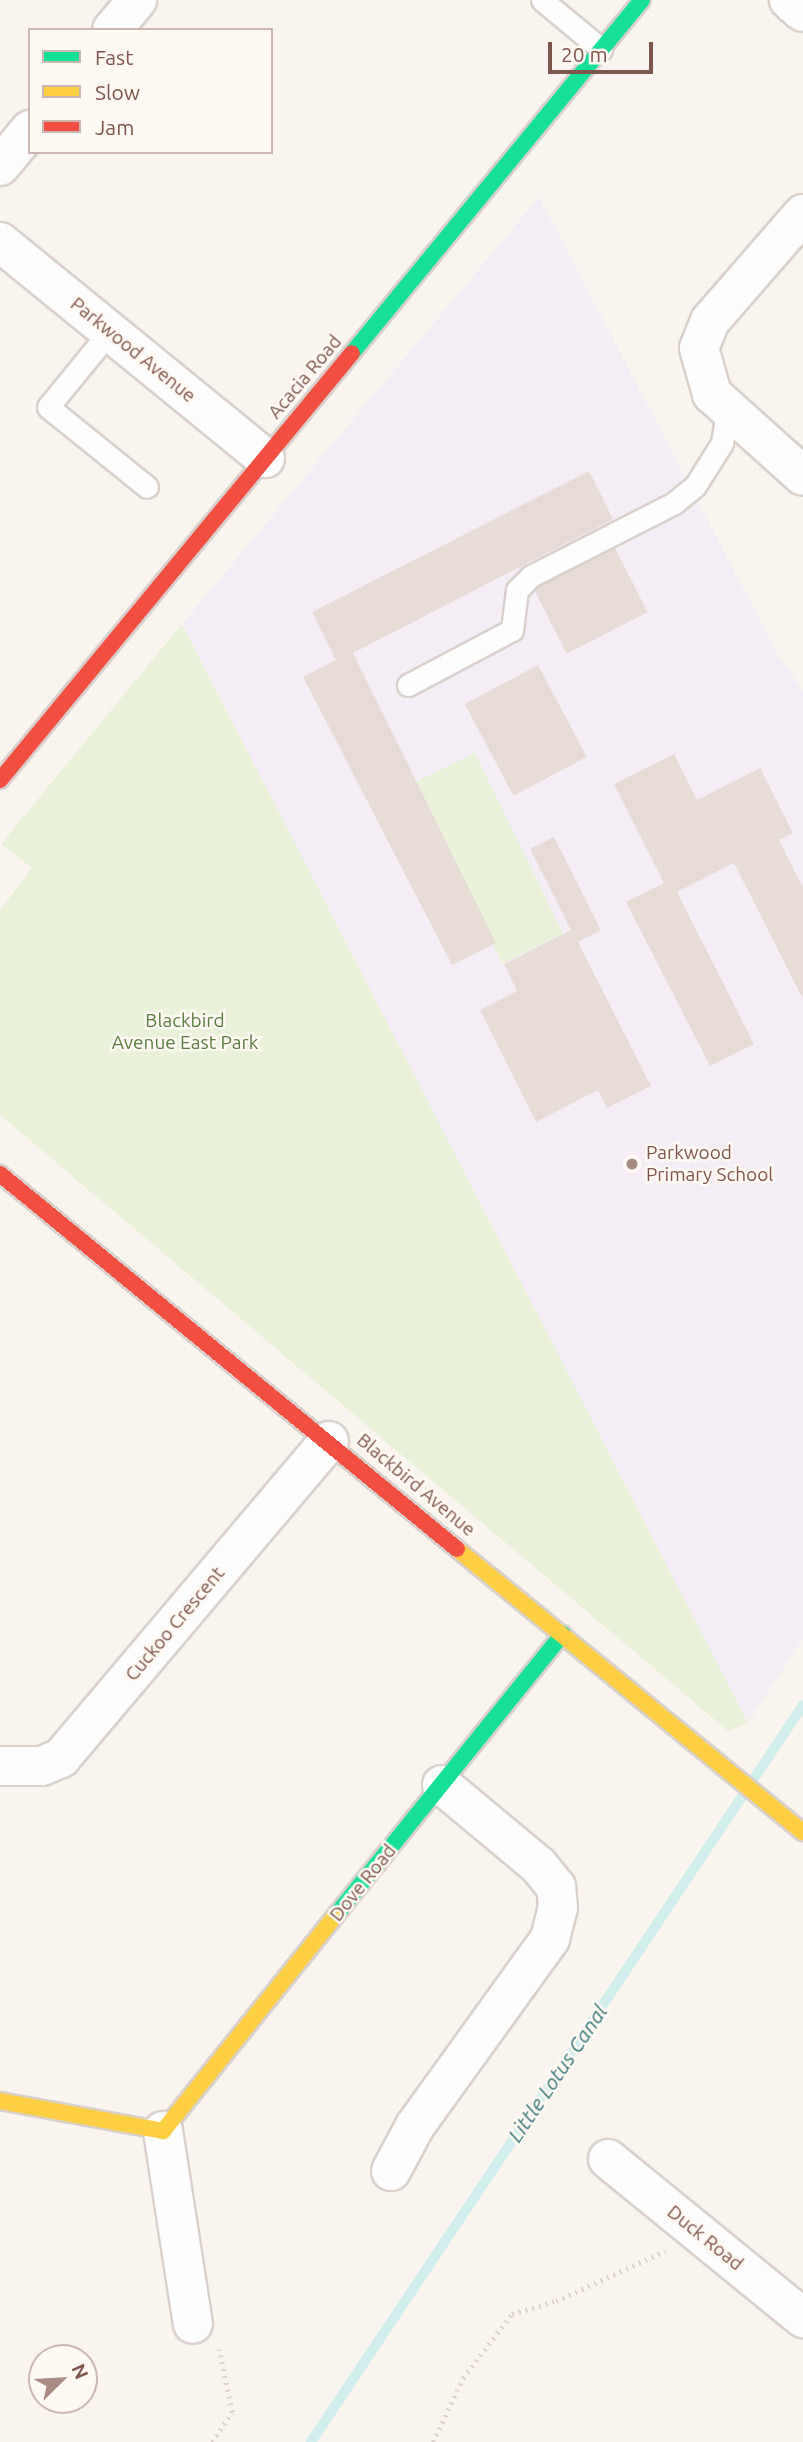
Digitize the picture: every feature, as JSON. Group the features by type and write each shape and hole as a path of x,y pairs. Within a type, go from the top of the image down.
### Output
{"street":[{"path":"114,28 136,0"},
{"name":"Acacia Road","path":"0,780 642,0"},
{"path":"789,0 803,12"},
{"path":"0,166 28,132"},
{"path":"803,214 704,333 699,348 705,379 727,412 803,476"},
{"name":"Parkwood Avenue","path":"0,242 265,458"},
{"name":"Blackbird Avenue","path":"0,1174 330,1441 803,1832"},
{"name":"Cuckoo Crescent","path":"0,1766 42,1766 61,1758 330,1441"},
{"name":"Dove Road","path":"163,2131 563,1634"},
{"path":"391,2171 415,2126 544,1949 558,1908 556,1886 538,1865 442,1785"},
{"path":"0,2101 163,2131 193,2324"},
{"name":"Duck Road","path":"608,2159 803,2318"}],"lane":[{"path":"542,0 601,50"},
{"path":"110,331 48,407 147,487"},
{"path":"408,685 505,637 516,622 517,590 531,576 674,503 695,486 722,443 727,412"}],"path":[{"path":"433,2442 463,2378 512,2314 705,2238"},
{"path":"193,2324 218,2340 232,2412 212,2442"}],"shaded area":[{"name":"Parkwood Primary School","path":"539,197 777,653 803,691 803,1638 748,1723 182,624"}],"green space":[{"name":"Blackbird Avenue East Park","path":"182,624 748,1723 728,1731 0,1115 0,910 32,868 1,844"},
{"path":"475,753 563,934 502,963 414,783"}],"building":[{"path":"589,471 613,519 353,653 496,943 452,965 303,677 336,660 312,612"},
{"path":"615,548 648,612 567,653 534,589"},
{"path":"538,665 587,757 514,796 465,704"},
{"path":"674,754 697,800 760,768 793,833 779,840 803,888 803,999 734,863 677,892 754,1044 710,1066 626,902 664,883 614,784"},
{"path":"554,837 601,930 578,942 651,1086 607,1108 598,1090 536,1122 480,1010 517,991 504,964 571,930 530,849"}],"waterway":[{"name":"Little Lotus Canal","path":"311,2442 803,1705"}],"traffic: fast":[{"path":"352,353 642,0"},
{"path":"336,1915 563,1634"}],"traffic: slow":[{"path":"457,1549 803,1832"},
{"path":"0,2101 163,2131 336,1915"}],"traffic: jam":[{"path":"0,780 352,353"},
{"path":"0,1174 457,1549"}],"place":[{"name":"Parkwood Primary School","path":"632,1164"}]}
